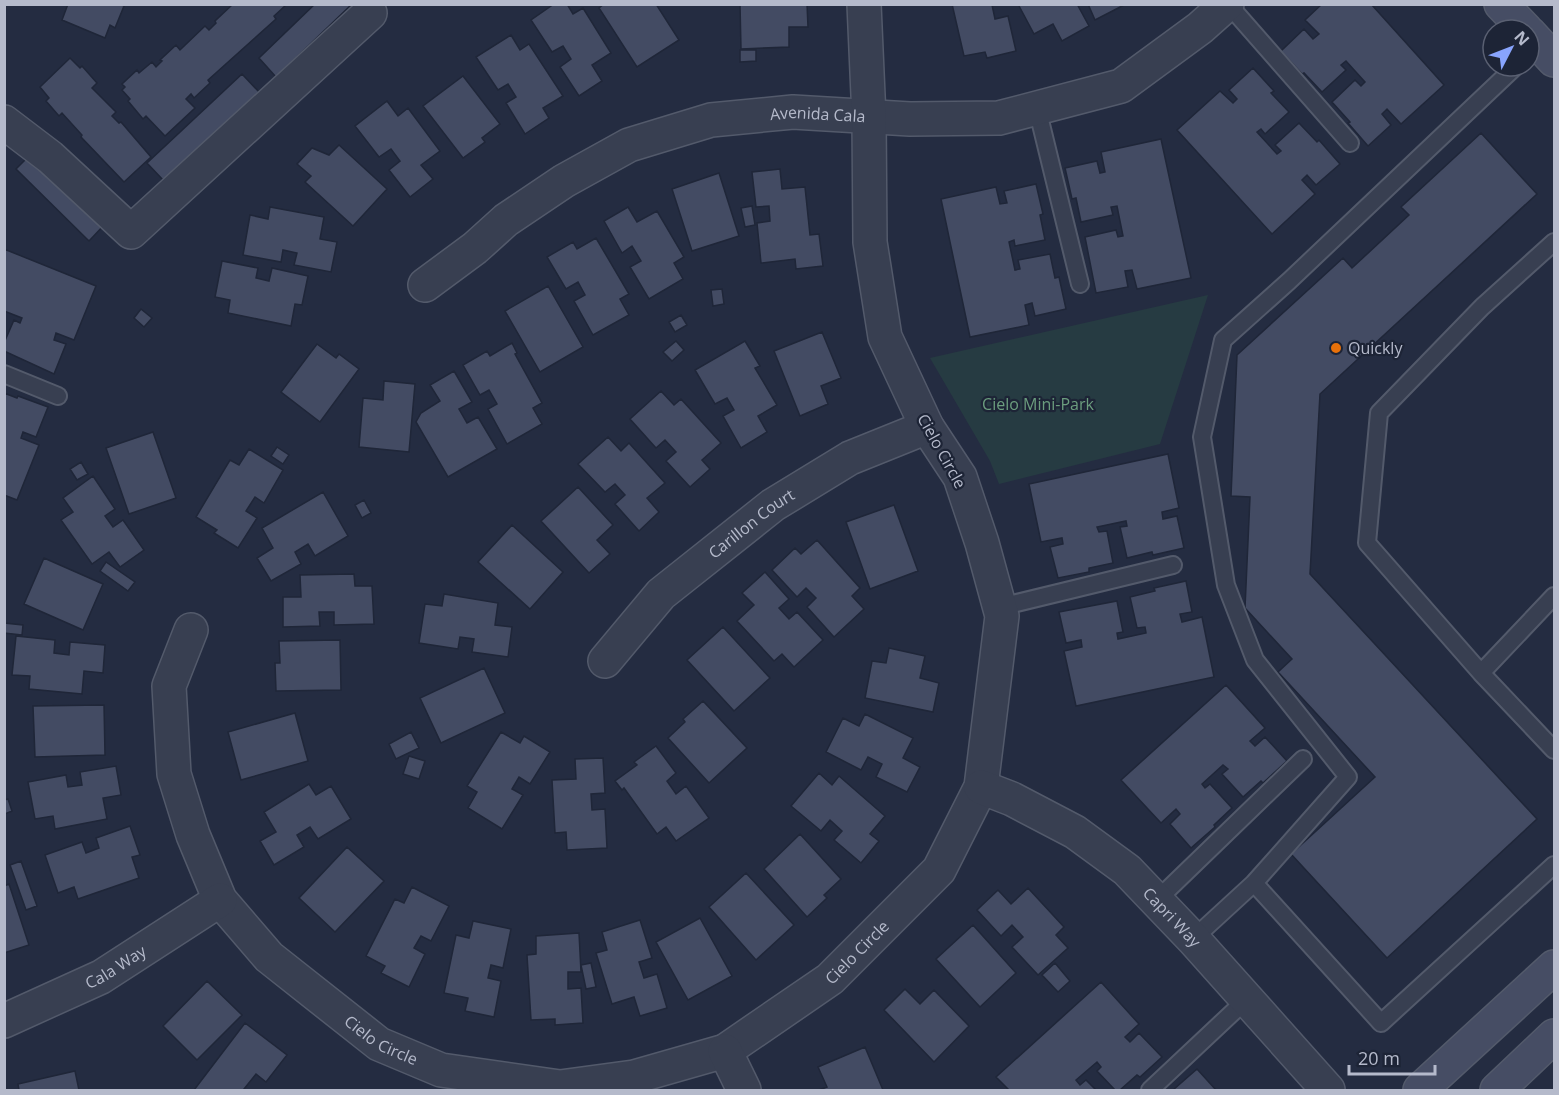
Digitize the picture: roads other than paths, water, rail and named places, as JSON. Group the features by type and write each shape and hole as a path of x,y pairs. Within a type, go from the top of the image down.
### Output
{"street":[{"name":"Cielo Circle","path":"191,630 169,686 174,774 193,835 220,900 269,957 379,1044 440,1080 560,1087 634,1077 725,1051 830,979 939,870 981,787 1002,616 982,543 960,477 927,426 885,337 870,242 869,118 864,4"},
{"name":"Avenida Cala","path":"425,285 475,248 506,220 564,181 628,145 711,120 793,112 869,118 999,118 1121,86 1200,28 1228,4"},
{"path":"1501,4 1513,18"},
{"path":"4,122 50,157 131,232 370,13"},
{"name":"Carillon Court","path":"605,661 661,594 773,504 850,458 927,426"},
{"name":"Capri Way","path":"981,787 1012,799 1075,832 1127,870 1193,939 1328,1090"},
{"name":"Cala Way","path":"4,1021 101,977 220,900"},
{"path":"1420,1090 1554,968"},
{"path":"1497,1090 1554,1036"},
{"path":"725,1051 744,1090"}],"lane":[{"path":"1228,4 1350,143"},
{"path":"1193,939 1254,883 1348,777 1255,660 1226,585 1202,437 1223,340 1503,78"},
{"path":"1036,108 1080,284"},
{"path":"1554,242 1482,307 1378,413 1367,543 1481,673 1554,750"},
{"path":"4,374 58,396"},
{"path":"1000,607 1173,565"},
{"path":"1481,673 1554,596"},
{"path":"1156,901 1303,759"},
{"path":"1254,883 1382,1023 1554,865"},
{"path":"1150,1090 1247,999"}],"place":[{"name":"Quickly","path":"1336,348"}],"park label":[{"name":"Cielo Mini-Park","path":"1038,404"}]}
